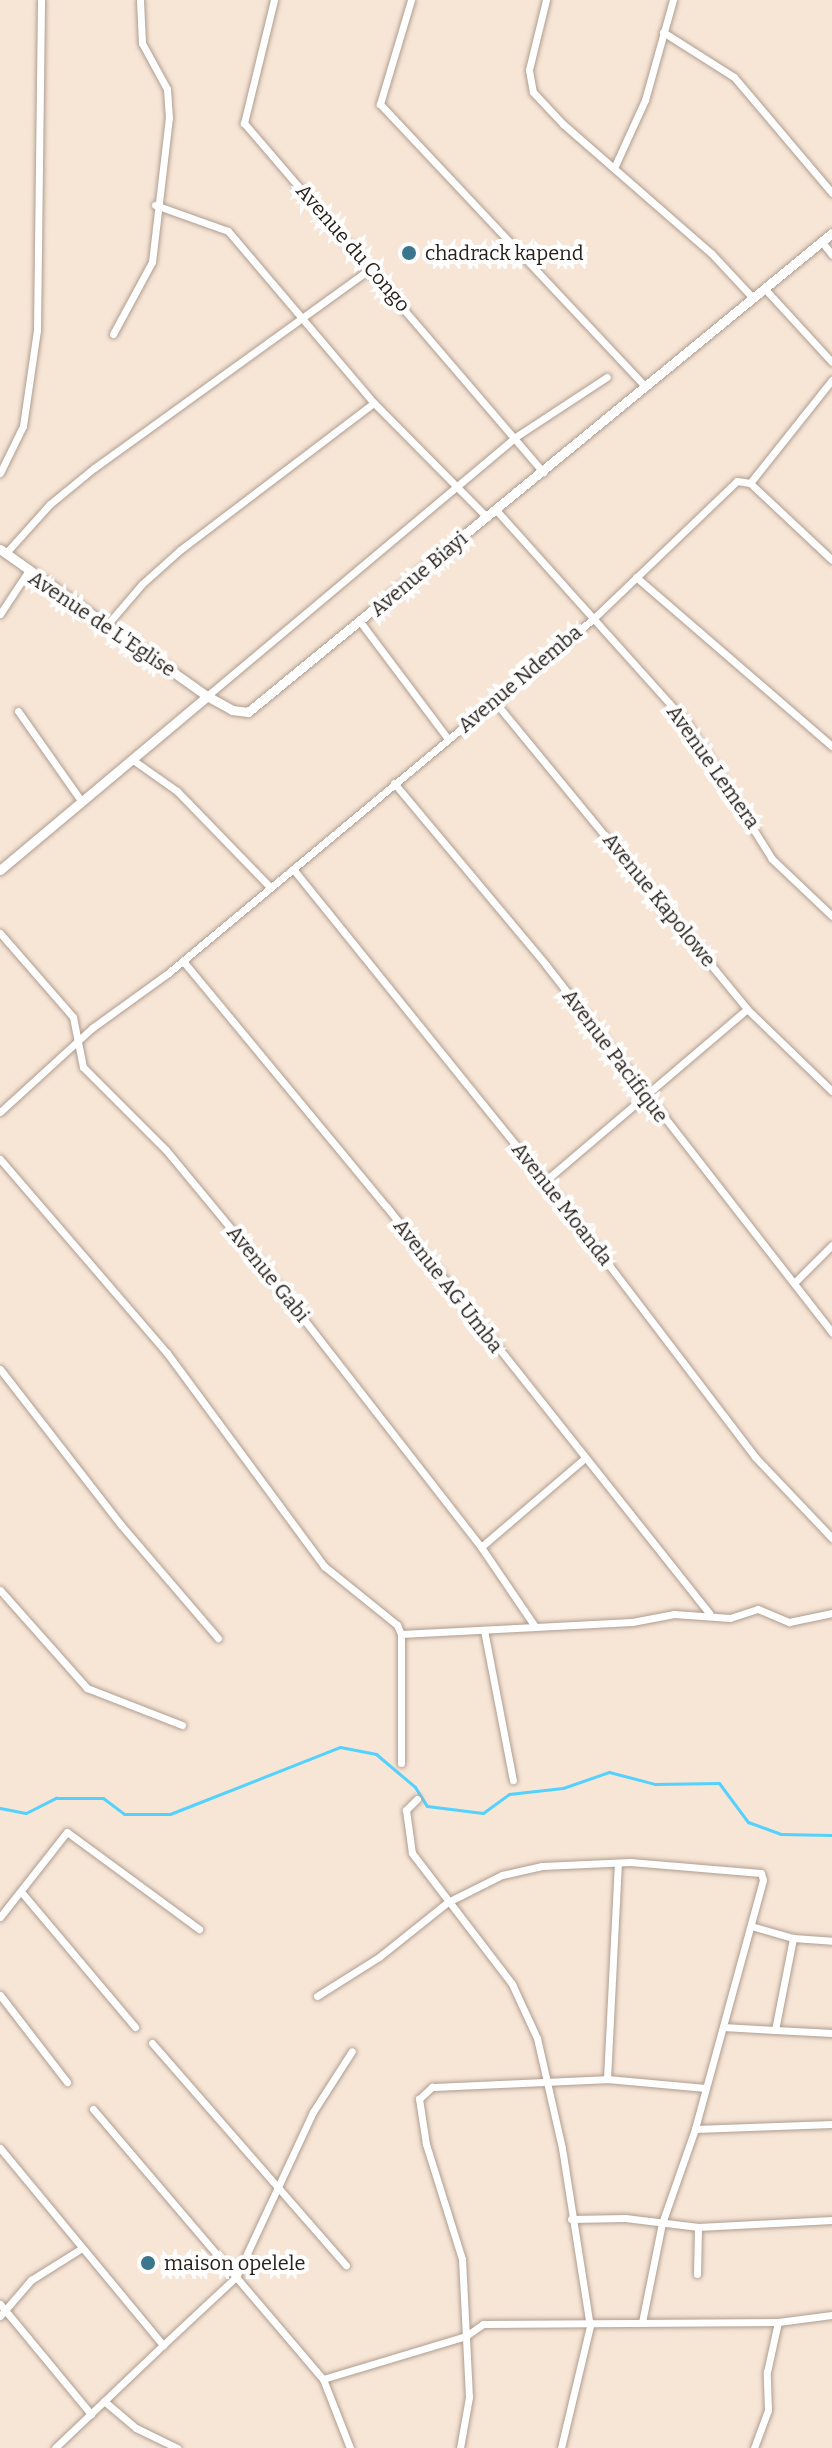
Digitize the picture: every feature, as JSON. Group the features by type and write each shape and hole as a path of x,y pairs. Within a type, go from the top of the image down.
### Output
{"street":[{"path":"0,473 23,426 37,330 41,0"},
{"path":"113,334 152,262 155,205 170,101 142,43 140,0"},
{"name":"Avenue du Congo","path":"274,0 244,123 543,472"},
{"path":"411,0 380,104 646,387"},
{"path":"546,0 528,81 563,124 711,253 753,298"},
{"path":"614,168 645,100 673,0"},
{"path":"663,32 734,77 832,193"},
{"name":"Avenue Lemera","path":"155,205 228,231 374,403 457,486 492,513 687,723 772,859 832,916"},
{"name":"Avenue Biayi","path":"207,696 232,710 248,712 361,623 832,233"},
{"path":"822,242 832,255"},
{"path":"2,552 50,504 94,468 371,268"},
{"path":"765,289 832,362"},
{"path":"0,870 133,760 311,604 514,438 607,377"},
{"name":"Avenue Ndemba","path":"0,1112 78,1040 183,961 593,619 737,481 750,483 832,380"},
{"path":"106,627 180,550 374,403"},
{"path":"750,483 832,560"},
{"name":"Avenue de L'Eglise","path":"2,552 27,573 207,696"},
{"path":"0,614 27,573"},
{"path":"636,577 832,746"},
{"path":"361,623 448,739"},
{"name":"Avenue Kapolowe","path":"495,702 747,1009 832,1091"},
{"path":"18,711 82,802"},
{"path":"133,760 177,791 270,887"},
{"name":"Avenue Pacifique","path":"394,783 546,965 832,1333"},
{"name":"Avenue Moanda","path":"293,869 545,1181 755,1457 832,1538"},
{"name":"Avenue Gabi","path":"0,933 73,1017 83,1067 118,1097 227,1223 481,1547 534,1625"},
{"name":"Avenue AG Umba","path":"183,961 709,1613"},
{"path":"545,1181 648,1098 747,1009"},
{"path":"0,1159 167,1353 324,1566 390,1618 401,1634 401,1763"},
{"path":"795,1282 832,1245"},
{"path":"0,1369 121,1525 218,1638"},
{"path":"481,1547 585,1458"},
{"path":"0,1590 87,1688 182,1725"},
{"path":"401,1634 632,1622 709,1613 730,1618 767,1610 789,1622 832,1613"},
{"path":"484,1630 513,1780"},
{"path":"417,1799 406,1810 408,1840 417,1864 512,1984 537,2038 562,2148 590,2326 561,2448"},
{"path":"0,1917 23,1894 70,1832 199,1929"},
{"path":"607,2079 618,1863"},
{"path":"317,1996 379,1957 448,1902 489,1879 528,1869 618,1863 761,1873 751,1926 695,2129 662,2223 642,2322"},
{"path":"23,1894 135,2027"},
{"path":"751,1926 793,1938 832,1941"},
{"path":"775,2030 793,1938"},
{"path":"0,1995 67,2082"},
{"path":"723,2027 832,2033"},
{"path":"152,2043 346,2265"},
{"path":"55,2448 236,2277 313,2112 352,2051"},
{"path":"460,2448 469,2397 462,2259 426,2144 419,2099 432,2087 546,2086 607,2079 706,2088"},
{"path":"93,2109 323,2379 350,2448"},
{"path":"695,2129 832,2124"},
{"path":"0,2148 163,2345"},
{"path":"571,2219 698,2227 832,2220"},
{"path":"697,2274 698,2227"},
{"path":"3,2314 31,2280 82,2248"},
{"path":"0,2304 3,2314 91,2414"},
{"path":"323,2379 466,2336 483,2324 590,2326 642,2322 778,2322 832,2315"},
{"path":"754,2448 768,2410 767,2372 778,2322"},
{"path":"104,2401 136,2428 177,2448"}],"waterway":[{"path":"0,1808 26,1813 56,1798 103,1798 124,1814 170,1814 340,1747 376,1754 415,1787 427,1806 483,1813 509,1794 563,1788 609,1772 655,1784 719,1783 748,1822 781,1834 832,1835"}],"place":[{"name":"chadrack kapend","path":"409,253"},
{"name":"maison opelele","path":"148,2263"}]}
